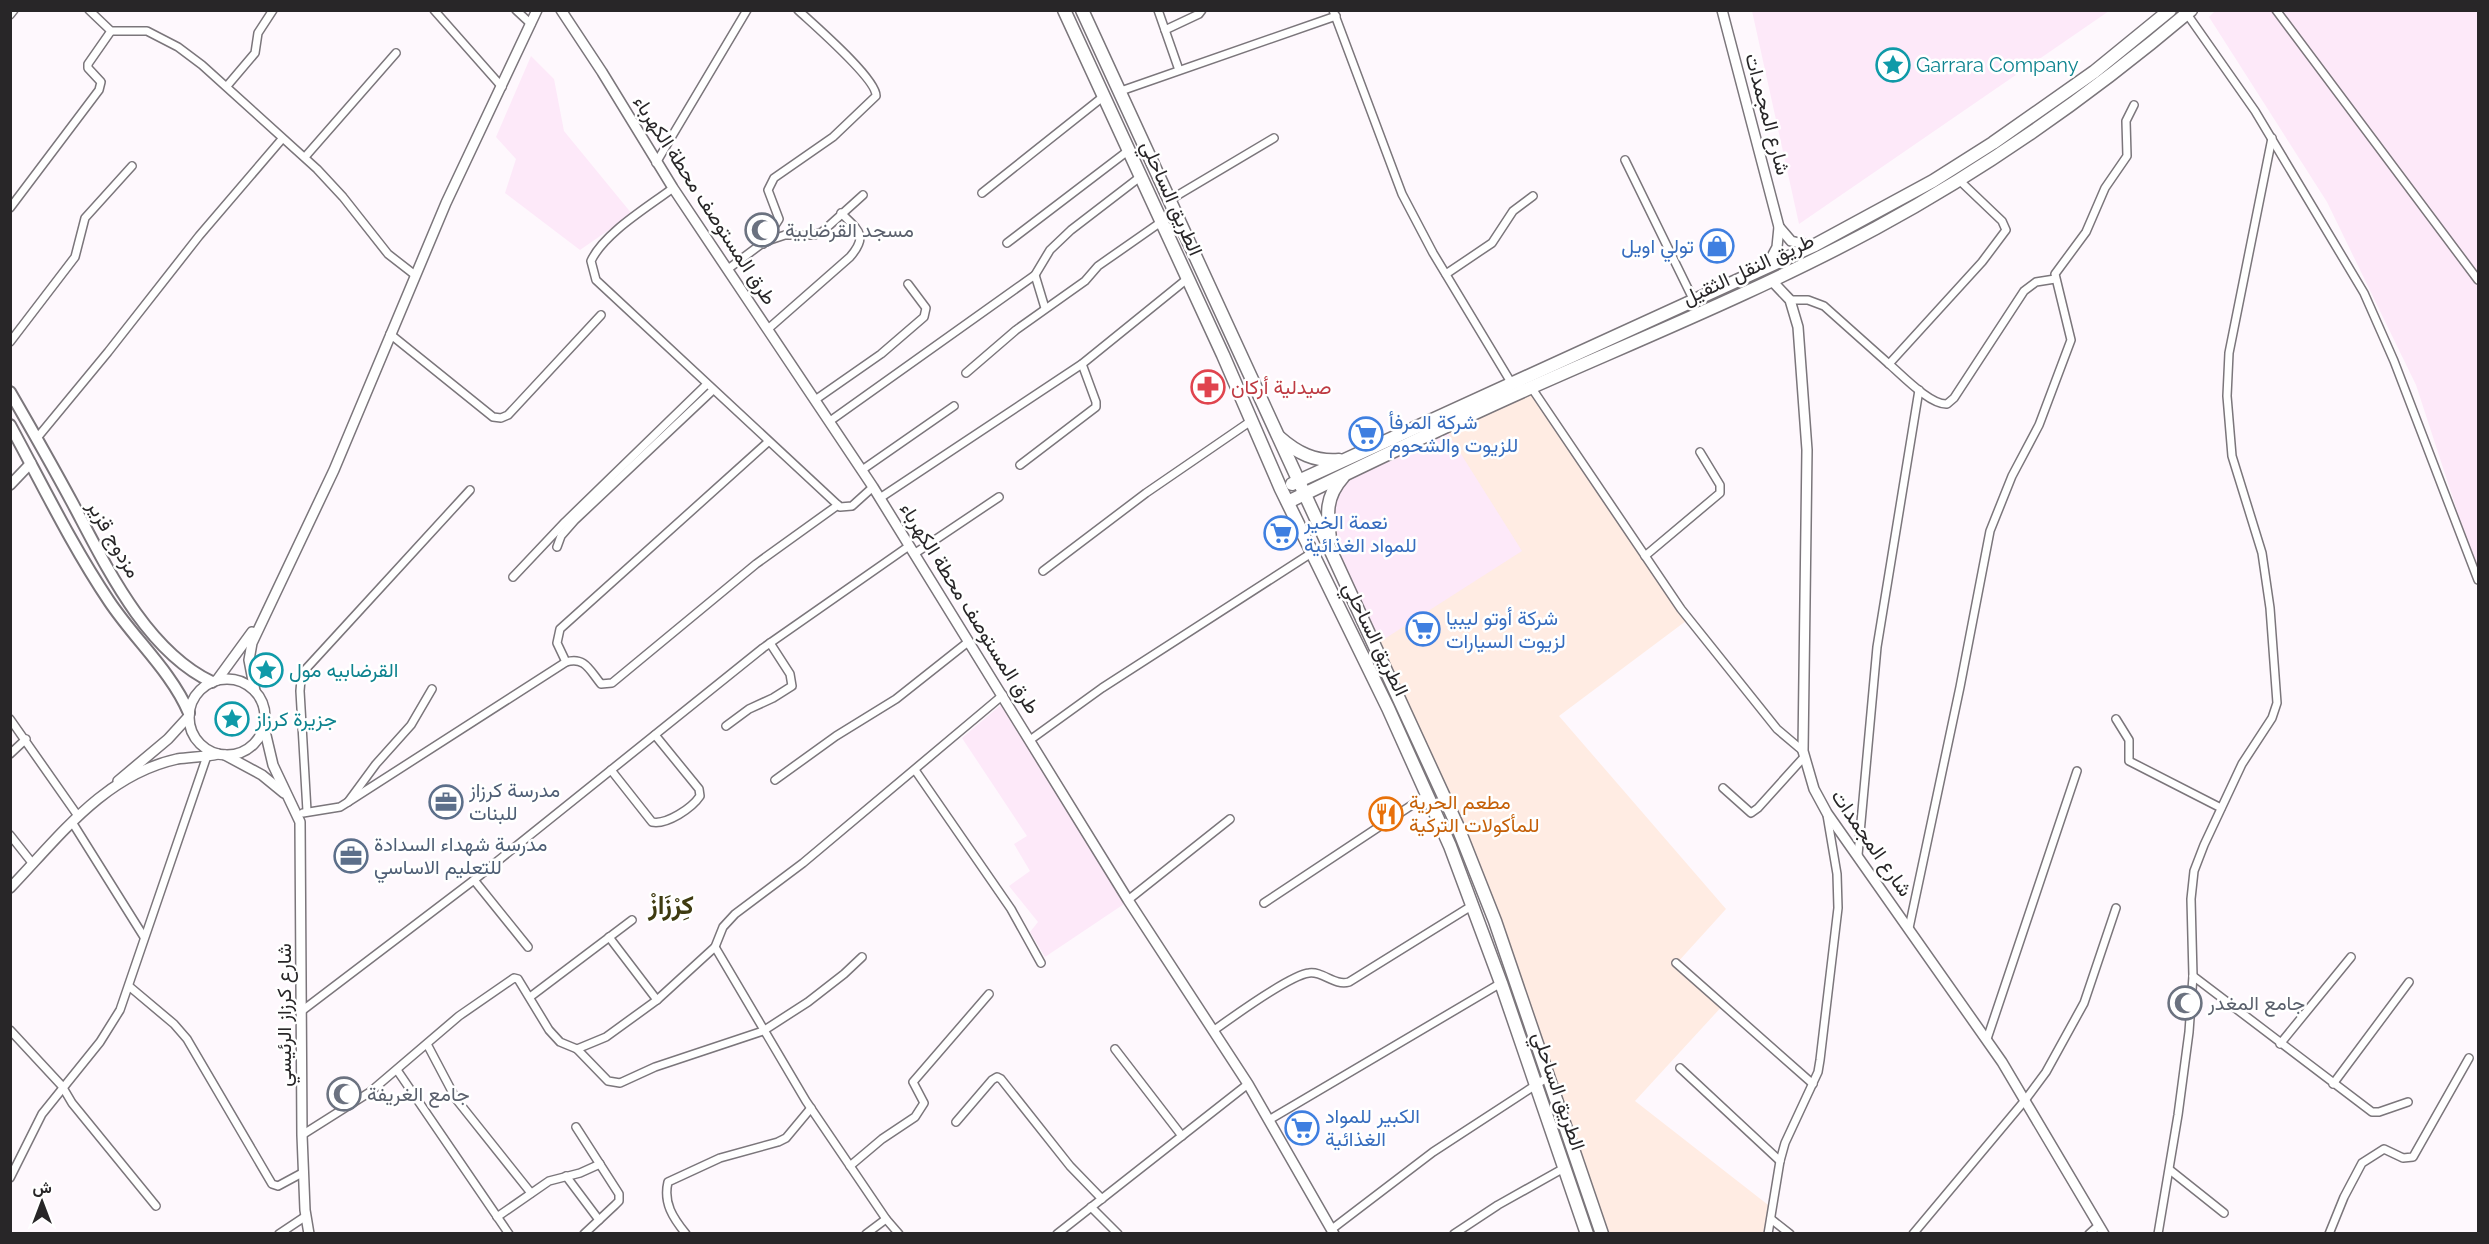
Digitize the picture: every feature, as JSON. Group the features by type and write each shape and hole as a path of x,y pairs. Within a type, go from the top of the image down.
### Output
{"highway":[{"name":"الطريق الساحلي","path":"1064,10 1281,489 1450,846 1501,983 1587,1233"},
{"name":"الطريق الساحلي","path":"1082,10 1297,481 1331,549 1417,736 1476,871 1602,1233"},
{"name":"طريق النقل الثقيل","path":"1281,489 1297,481 1349,465 1688,319 1933,181 1993,143 2086,77 2170,10"},
{"name":"طريق النقل الثقيل","path":"1288,502 1349,465 1512,384 1694,302 1854,240 1959,180 2079,100 2189,12"},
{"path":"1276,435 1307,456 1349,465 1328,503 1331,549"}],"main road":[{"path":"115,785 177,759 246,750 257,740 264,727 264,707 255,691 249,666 249,654 268,608 334,470 446,203 537,10"},
{"name":"طرق المستوصف محطة الكهرباء","path":"561,10 602,72 656,163 880,498 1128,900 1248,1084 1333,1231"},
{"name":"شارع المجمدات","path":"1722,10 1779,227 1767,275 1790,300 1798,327 1806,427 1803,754 1814,789 1827,813 1987,1039 2026,1099 2101,1229"},
{"path":"1779,227 1791,241 1805,246 1815,246"},
{"name":"مزدوج قزير","path":"10,392 124,594 161,643 178,660 189,670 214,681"},
{"path":"11,425 25,417"},
{"name":"مزدوج قزير","path":"11,425 109,602 136,639 173,682 189,715"},
{"path":"12,483 31,463"},
{"path":"222,754 203,746 197,740 189,715 194,698 205,686 214,681 268,608"},
{"path":"214,681 240,681 255,691"},
{"path":"10,888 75,819 168,739 189,715"},
{"name":"شارع كرزاز الرئيسي","path":"264,727 273,765 290,798 302,813 302,1136 309,1233"},
{"name":"شارع كرزاز الرئيسي","path":"222,754 262,775 290,798"}],"street":[{"path":"10,15 14,10"},
{"path":"89,10 111,31 135,30 159,37 178,47 227,86 304,157 343,197 388,254 415,275"},
{"path":"227,86 255,53 258,33 273,10"},
{"path":"434,10 502,87"},
{"path":"516,10 531,24"},
{"path":"656,163 747,10"},
{"path":"728,269 762,243 779,219 768,190 774,178 833,137 876,96 873,85 852,61 798,10"},
{"path":"1158,10 1179,70"},
{"path":"1165,30 1199,14 1202,10"},
{"path":"2276,10 2478,280"},
{"path":"2189,12 2272,138 2359,283 2379,323 2478,580"},
{"path":"1118,92 1334,14 1402,194 1446,274 1512,384"},
{"path":"10,208 99,90 101,82 88,68 88,64 111,31"},
{"path":"304,157 396,53"},
{"path":"982,193 1104,96"},
{"path":"1909,928 1960,687 1989,531 2012,476 2039,425 2071,340 2055,279 2058,269 2086,232 2106,189 2127,156 2126,121 2134,105"},
{"path":"1168,201 1274,138"},
{"path":"2158,1233 2183,1082 2193,976 2192,886 2198,859 2242,764 2272,718 2278,695 2262,553 2232,456 2227,396 2229,353 2272,138"},
{"path":"37,438 205,228 282,139"},
{"path":"1006,243 1129,150"},
{"path":"1625,160 1694,302"},
{"path":"10,342 75,257 85,218 132,166"},
{"path":"830,421 1035,275 1050,250 1071,230 1140,177"},
{"path":"1889,364 1967,279 2005,233 2006,226 2002,221 1959,180"},
{"path":"673,188 602,245 591,261 597,280 838,505 846,508 852,506 873,487"},
{"path":"762,243 785,236 814,235 822,232 863,195"},
{"path":"1446,274 1492,243 1513,212 1533,196"},
{"path":"768,328 858,248 861,239 859,232 841,213"},
{"path":"966,373 1016,330 1085,280 1098,266 1161,222"},
{"path":"1035,275 1045,308"},
{"path":"880,498 1082,364 1187,279"},
{"path":"1790,300 1808,300 1824,306 1919,390 1941,404 1951,402 2024,291 2036,282 2055,279"},
{"path":"815,400 881,354 924,316 926,308 908,284"},
{"path":"390,334 493,417 501,418 508,415 601,315"},
{"path":"1020,465 1096,407 1082,364"},
{"path":"513,577 565,522 706,384"},
{"path":"1531,387 1697,630 1777,729 1803,754 1758,808 1751,813 1723,788"},
{"path":"557,547 561,536 575,520 713,390"},
{"path":"1858,855 1877,647 1919,390"},
{"path":"862,470 954,406"},
{"path":"1043,571 1146,493 1251,421"},
{"path":"566,662 557,643 560,629 768,442"},
{"path":"1645,556 1720,493 1720,485 1700,452"},
{"path":"470,490 304,671 300,691 302,813 340,807 566,662 583,661 601,684 612,682 756,564 838,505"},
{"path":"303,1010 474,880 770,643 911,550 999,497"},
{"path":"1030,740 1119,677 1312,552"},
{"path":"775,780 836,736 896,699 968,642"},
{"path":"726,726 749,709 792,686 790,674 770,643"},
{"path":"348,801 376,764 411,725 432,689"},
{"path":"577,1049 606,1037 657,1000 715,947 723,927 735,914 803,863 1003,695"},
{"path":"10,718 26,739 75,819 144,937"},
{"path":"2116,719 2130,740 2129,761 2221,808"},
{"path":"611,770 652,822 664,822 690,806 700,796 699,789 655,735"},
{"path":"10,754 26,739"},
{"path":"10,1178 42,1114 62,1086 100,1042 120,1010 130,987 144,937 207,756"},
{"path":"915,770 1011,909 1041,963"},
{"path":"1987,1039 2077,771"},
{"path":"1264,903 1427,795"},
{"path":"1768,1233 1780,1161 1791,1127 1818,1072 1821,1053 1838,908 1837,874 1827,813"},
{"path":"1128,900 1230,819"},
{"path":"10,835 33,864"},
{"path":"474,880 528,947"},
{"path":"1213,1031 1258,1000 1304,974 1316,973 1340,983 1349,982 1473,905"},
{"path":"1913,1233 2026,1099 2052,1062 2084,1003 2116,908"},
{"path":"530,997 632,920"},
{"path":"609,937 657,1000"},
{"path":"715,947 811,1108 886,1219 899,1233"},
{"path":"302,1136 340,1113 397,1070 459,1016 509,980 518,979 549,1030 560,1042 577,1049 608,1081 620,1083 655,1067 763,1030 808,1002 862,957"},
{"path":"2280,1044 2351,957"},
{"path":"1676,963 1813,1084"},
{"path":"2193,976 2372,1112 2379,1112 2408,1102"},
{"path":"2333,1084 2409,982"},
{"path":"1269,1120 1501,983"},
{"path":"130,987 174,1024 187,1039 272,1184 278,1186 304,1172"},
{"path":"850,1166 891,1132 915,1117 924,1103 913,1082 988,994"},
{"path":"10,1030 62,1086 72,1103 156,1206"},
{"path":"428,1044 456,1099 531,1193"},
{"path":"1115,1049 1182,1136"},
{"path":"2329,1233 2344,1197 2365,1160 2384,1149 2403,1158 2413,1157 2469,1058"},
{"path":"1680,1068 1780,1161"},
{"path":"397,1070 509,1233"},
{"path":"956,1122 992,1080 997,1077 1001,1079 1064,1159 1102,1199"},
{"path":"1333,1231 1433,1152 1548,1077"},
{"path":"1057,1233 1248,1084"},
{"path":"686,1233 671,1216 668,1182 720,1158 786,1138 811,1108"},
{"path":"576,1127 614,1185 619,1201 584,1233"},
{"path":"497,1216 549,1181 580,1173 600,1164"},
{"path":"1454,1233 1564,1168"},
{"path":"2170,1170 2224,1213"},
{"path":"566,1176 599,1220"},
{"path":"1091,1207 1118,1233"},
{"path":"279,1233 306,1216"},
{"path":"866,1233 886,1219"},
{"path":"1771,1219 1790,1233"},
{"path":"2090,1233 2101,1229"}],"shaded area":[{"path":"1752,10 2109,11 1799,224"},
{"path":"2216,10 2478,11 2478,575 2416,385 2327,202 2209,17"},
{"path":"531,56 554,79 564,131 632,214 580,250 505,193 516,159 496,137"},
{"path":"1531,387 1690,618 1559,716 1726,909 1677,963 1725,1003 1635,1101 1772,1208 1768,1233 1602,1233 1495,921 1327,517 1332,491"},
{"path":"1444,427 1522,551 1375,645 1331,549 1336,485"},
{"path":"1009,698 1127,902 1045,957 1030,932 1038,922 1009,886 1030,871 1014,844 1027,836 962,738"}],"place":[{"name":"Garrara Company","path":"1893,65"},
{"name":"مسجد القرضابية","path":"762,230"},
{"name":"تولي اويل","path":"1717,246"},
{"name":"صيدلية أركان","path":"1208,387"},
{"name":"شركة المرفأ للزيوت والشحوم","path":"1366,434"},
{"name":"نعمة الخير للمواد الغذائية","path":"1281,533"},
{"name":"شركة أوتو ليبيا لزيوت السيارات","path":"1423,629"},
{"name":"القرضابيه مول","path":"266,670"},
{"name":"جزيرة كرزاز","path":"232,719"},
{"name":"مدرسة كرزاز للبنات","path":"446,802"},
{"name":"مطعم الحرية للمأكولات التركية","path":"1386,814"},
{"name":"مدرسة شهداء السدادة للتعليم الاساسي","path":"351,856"},
{"name":"جامع المغدر","path":"2185,1003"},
{"name":"جامع الغريفة","path":"344,1094"},
{"name":"الكبير للمواد الغذائية","path":"1302,1128"}],"district":[{"name":"كِرْزَازْ","path":"671,905"}]}
